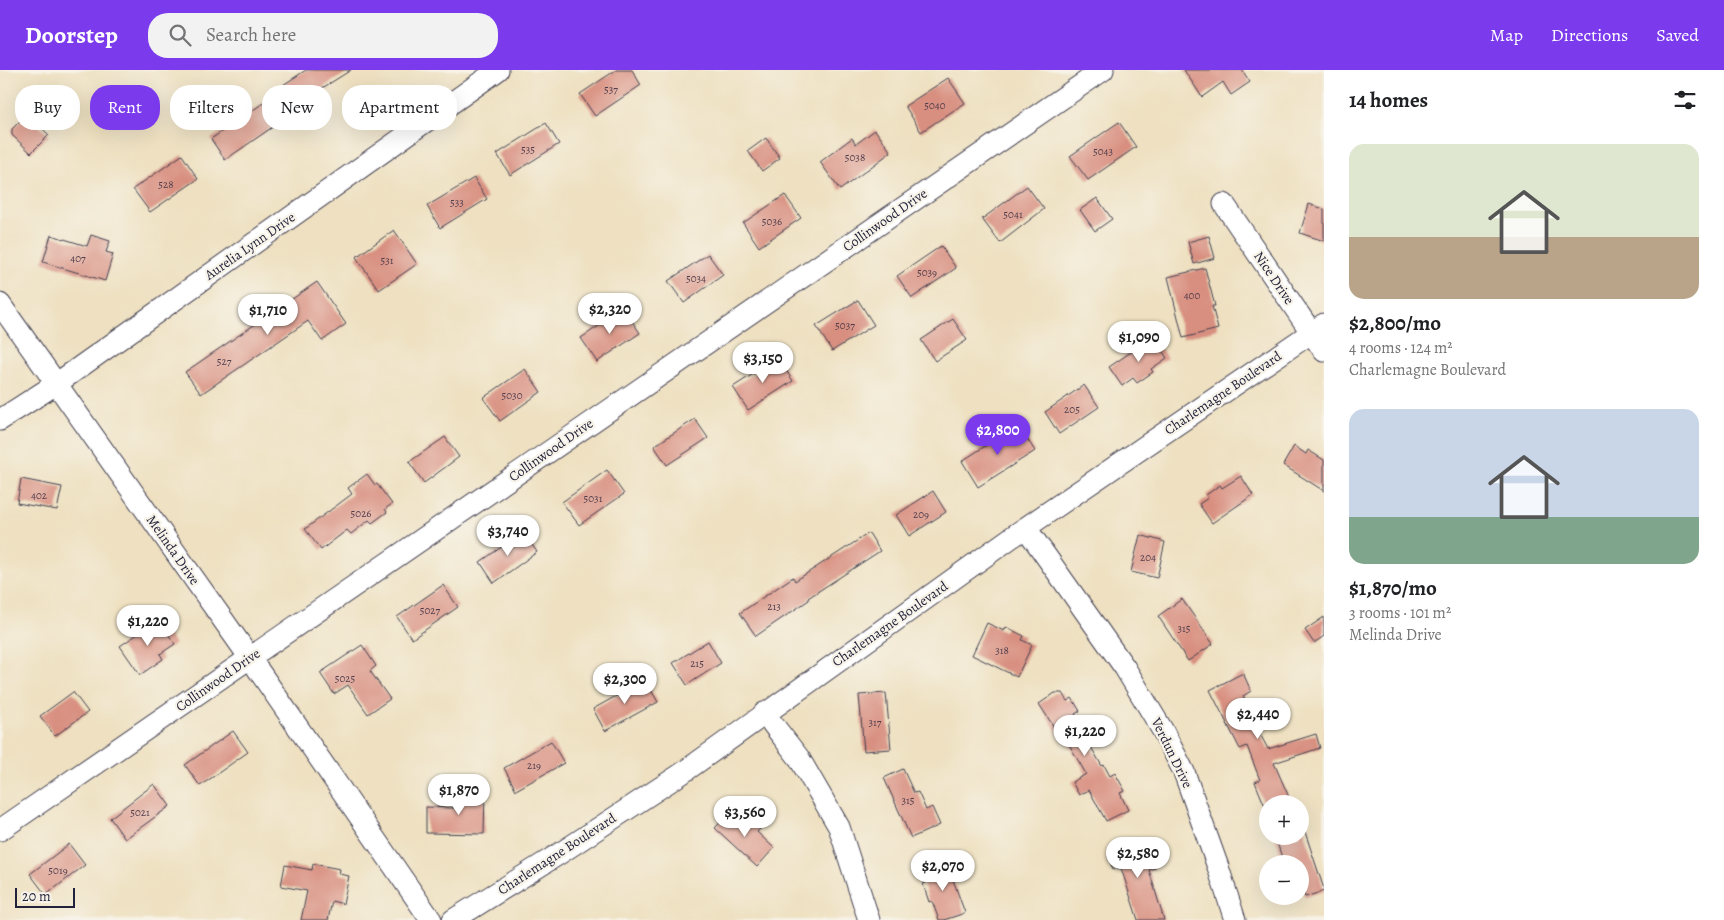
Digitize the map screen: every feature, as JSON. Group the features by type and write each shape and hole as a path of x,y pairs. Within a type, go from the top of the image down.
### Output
{"street":[{"name":"Aurelia Lynn Drive","path":"0,420 56,384 498,70"},
{"name":"Collinwood Drive","path":"0,830 1103,70"},
{"name":"Nice Drive","path":"1224,204 1317,328 1324,352"},
{"name":"Melinda Drive","path":"0,304 250,658 431,920"},
{"name":"Charlemagne Boulevard","path":"453,920 562,852 681,774 1026,528 1317,328"},
{"name":"Verdun Drive","path":"1026,528 1125,668 1163,730 1184,772 1235,920"},
{"path":"764,713 798,758 838,827 869,920"}],"building":[{"path":"306,70 351,70 327,85 283,85"},
{"path":"616,70 632,70 641,85 595,116 580,94"},
{"path":"1184,70 1242,70 1250,82 1231,95 1223,82 1202,97"},
{"path":"948,78 965,103 921,132 905,106"},
{"path":"262,104 262,130 268,130 225,160 211,139 224,130 252,130 252,111"},
{"path":"1119,122 1136,147 1088,180 1070,156"},
{"path":"546,123 559,144 510,175 497,154"},
{"path":"15,126 15,130 44,130 49,135 31,153 12,135 12,129"},
{"path":"875,130 891,152 840,190 820,162 852,138 856,144"},
{"path":"766,138 780,158 762,171 748,151"},
{"path":"182,155 198,179 150,212 133,189"},
{"path":"474,178 487,199 440,228 427,206"},
{"path":"1027,186 1044,209 1000,243 982,219"},
{"path":"785,195 801,218 759,247 743,223"},
{"path":"1097,198 1112,219 1095,231 1080,210"},
{"path":"1309,204 1324,209 1324,241 1300,233"},
{"path":"394,230 417,264 379,290 356,257"},
{"path":"51,235 87,246 91,235 110,241 106,252 113,254 105,281 43,262"},
{"path":"1209,236 1215,258 1194,264 1188,242"},
{"path":"941,246 956,268 912,298 897,276"},
{"path":"708,254 723,275 684,303 668,281"},
{"path":"1205,268 1215,306 1212,306 1218,329 1183,338 1168,277"},
{"path":"317,282 346,324 322,341 308,321 201,394 185,372"},
{"path":"858,300 874,325 832,351 816,326"},
{"path":"624,309 640,333 597,362 581,338"},
{"path":"953,319 967,340 935,361 921,340"},
{"path":"1153,337 1167,358 1151,369 1153,372 1137,383 1133,378 1122,386 1109,367"},
{"path":"778,358 793,381 748,410 733,387"},
{"path":"525,369 541,392 500,421 483,398"},
{"path":"1084,385 1099,407 1059,434 1045,412"},
{"path":"695,419 708,438 667,465 654,446"},
{"path":"1018,425 1035,451 978,487 962,461"},
{"path":"445,437 459,457 424,483 409,462"},
{"path":"1294,446 1306,454 1308,450 1324,460 1324,491 1283,465"},
{"path":"607,470 624,494 579,525 562,502"},
{"path":"367,474 392,504 385,509 387,512 372,523 369,520 351,534 347,530 321,550 305,529 352,494 348,488"},
{"path":"1241,476 1253,495 1212,523 1199,504 1208,498 1206,495 1220,485 1222,488"},
{"path":"21,479 62,487 57,510 17,503"},
{"path":"933,491 946,512 909,536 896,515"},
{"path":"523,532 537,552 494,583 480,562"},
{"path":"869,533 880,551 808,598 809,600 756,636 740,613 793,577 795,581"},
{"path":"1140,535 1165,542 1157,578 1131,572"},
{"path":"443,585 458,607 412,639 397,617"},
{"path":"1182,599 1213,644 1188,661 1158,616"},
{"path":"1324,617 1324,636 1314,643 1305,630"},
{"path":"158,620 175,644 160,654 163,659 140,675 120,646"},
{"path":"987,623 1004,631 1006,627 1024,636 1022,640 1032,645 1017,677 972,655"},
{"path":"708,641 721,663 687,685 673,663"},
{"path":"362,645 376,666 370,671 390,699 368,714 348,685 334,694 320,673"},
{"path":"1243,673 1251,691 1243,696 1254,718 1252,719 1268,749 1316,734 1320,748 1274,763 1288,795 1260,795 1255,782 1260,780 1247,746 1240,749 1210,690"},
{"path":"645,680 658,702 605,731 593,709"},
{"path":"73,692 88,712 55,736 40,716"},
{"path":"886,693 891,749 864,751 859,695"},
{"path":"1055,693 1062,693 1067,701 1072,698 1080,711 1075,714 1084,728 1082,730 1084,735 1102,766 1104,765 1110,776 1115,773 1125,791 1120,793 1128,810 1106,821 1089,790 1079,795 1072,782 1086,774 1066,739 1063,741 1039,704"},
{"path":"233,731 248,752 200,786 185,765"},
{"path":"551,741 564,763 516,790 504,768"},
{"path":"903,769 914,793 918,792 926,810 932,807 940,825 911,838 884,778"},
{"path":"154,784 170,806 125,839 110,818"},
{"path":"454,792 485,793 484,834 426,833 426,807 454,808"},
{"path":"730,812 739,820 744,814 760,829 757,832 774,848 757,867 715,828"},
{"path":"1137,839 1141,852 1149,849 1155,868 1149,870 1164,920 1138,920 1121,868 1113,870 1108,856 1115,853 1113,847"},
{"path":"69,844 85,865 46,895 30,874"},
{"path":"1309,844 1324,891 1309,896 1309,855 1281,855 1278,845"},
{"path":"947,863 965,913 939,920 932,901 929,902 923,884 926,883 922,872"},
{"path":"313,864 340,869 339,874 349,876 343,904 332,901 328,920 301,920 307,891 281,886 285,865 312,870"}]}
